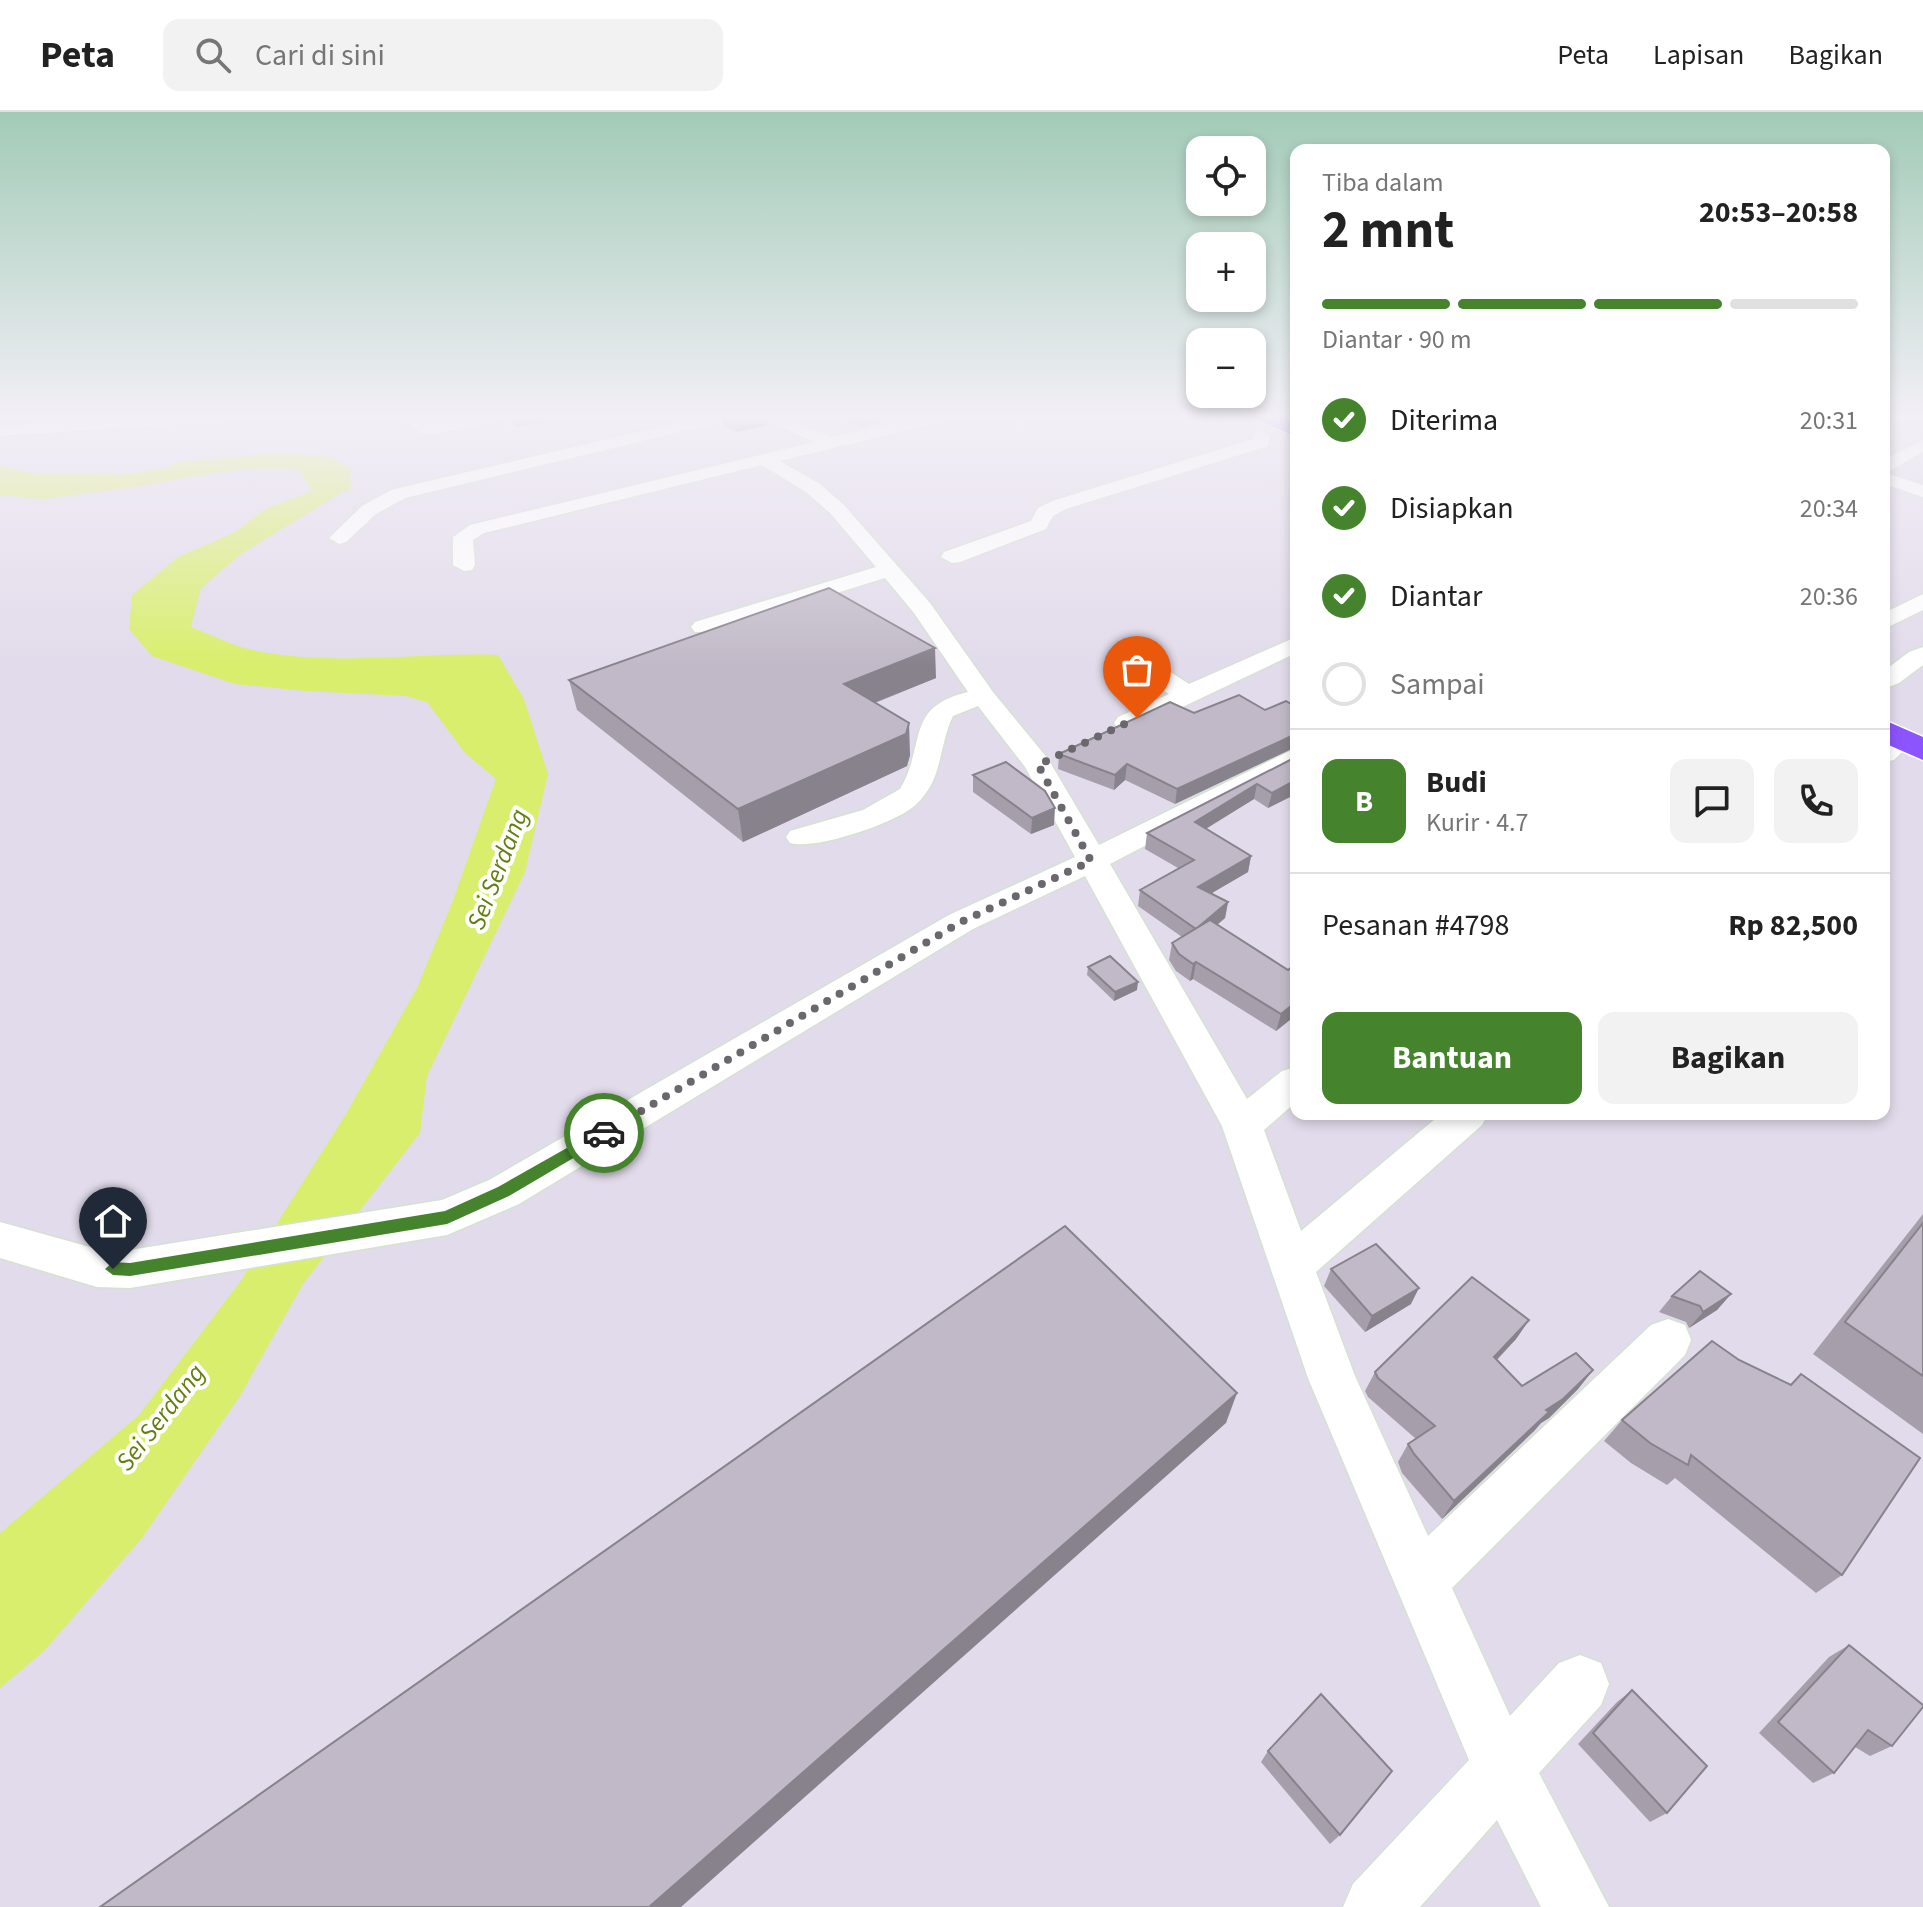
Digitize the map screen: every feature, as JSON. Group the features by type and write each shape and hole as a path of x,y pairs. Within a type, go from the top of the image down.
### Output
{"highway":[{"path":"1890,711 1903,738"}],"street":[{"path":"339,538 369,510 390,498"},
{"path":"464,565 463,537 477,529 610,498"},
{"path":"826,498 922,608 984,697 1052,759 1091,861 1242,1125 1332,1378 1502,1766 1576,1907"},
{"path":"952,557 1039,525 1043,513 1078,498"},
{"path":"703,627 890,570"},
{"path":"1895,594 1921,604"},
{"path":"1890,619 1921,604"},
{"path":"1106,733 1290,647"},
{"path":"1890,678 1923,654"},
{"path":"1132,658 1187,694"},
{"path":"801,837 874,816 908,796 927,764 936,718 947,707 984,697"},
{"path":"0,1240 97,1268 130,1269 447,1217 504,1192 961,922 1091,861 1290,759"},
{"path":"1242,1125 1290,1086"},
{"path":"1293,1265 1461,1120"},
{"path":"1421,1581 1668,1340"},
{"path":"1376,1907 1580,1684"}],"water":[{"name":"Sei Serdang","path":"294,498 333,498 241,554 201,588 191,627 248,649 310,658 498,655 524,699 548,774 525,872 427,1076 420,1133 303,1284 240,1396 142,1538 44,1651 0,1688 0,1533 139,1415 240,1282 346,1114 417,988 452,903 496,779 465,753 427,702 406,696 235,684 152,656 129,629 132,595 178,557 235,532 265,509"}],"building":[{"path":"829,588 935,648 844,684 909,723 906,734 738,809 569,680"},
{"path":"1239,695 1265,710 1286,701 1290,703 1290,737 1177,789 1127,764 1115,775 1059,754 1170,702 1194,713"},
{"path":"1290,760 1290,783 1272,793 1257,784 1195,822 1251,856 1198,887 1228,902 1196,929 1140,890 1194,860 1147,833"},
{"path":"1006,762 1045,791 1055,808 1032,818 973,775"},
{"path":"1210,920 1290,968 1290,1007 1281,1014 1196,962 1193,964 1179,954 1172,943"},
{"path":"1110,956 1138,982 1115,992 1088,967"},
{"path":"1923,1223 1923,1376 1845,1322"},
{"path":"1065,1226 1237,1393 649,1907 100,1907"},
{"path":"1376,1244 1419,1288 1372,1316 1331,1269"},
{"path":"1700,1271 1731,1294 1703,1312 1700,1306 1672,1296"},
{"path":"1472,1277 1529,1320 1494,1357 1522,1386 1576,1353 1593,1370 1563,1399 1546,1410 1549,1412 1454,1501 1408,1444 1435,1426 1378,1378 1375,1372"},
{"path":"1712,1341 1739,1360 1791,1385 1801,1374 1920,1458 1842,1575 1691,1455 1688,1465 1650,1443 1622,1420"},
{"path":"1849,1645 1923,1707 1892,1746 1868,1730 1834,1773 1778,1722"},
{"path":"1632,1690 1707,1766 1667,1813 1593,1733"},
{"path":"1321,1694 1392,1771 1340,1835 1268,1751"}],"way so far":[{"path":"604,1133 961,922 1091,861 1038,765 1137,718"}],"route":[{"path":"113,1269 130,1269 447,1217 504,1192 604,1133"}]}
